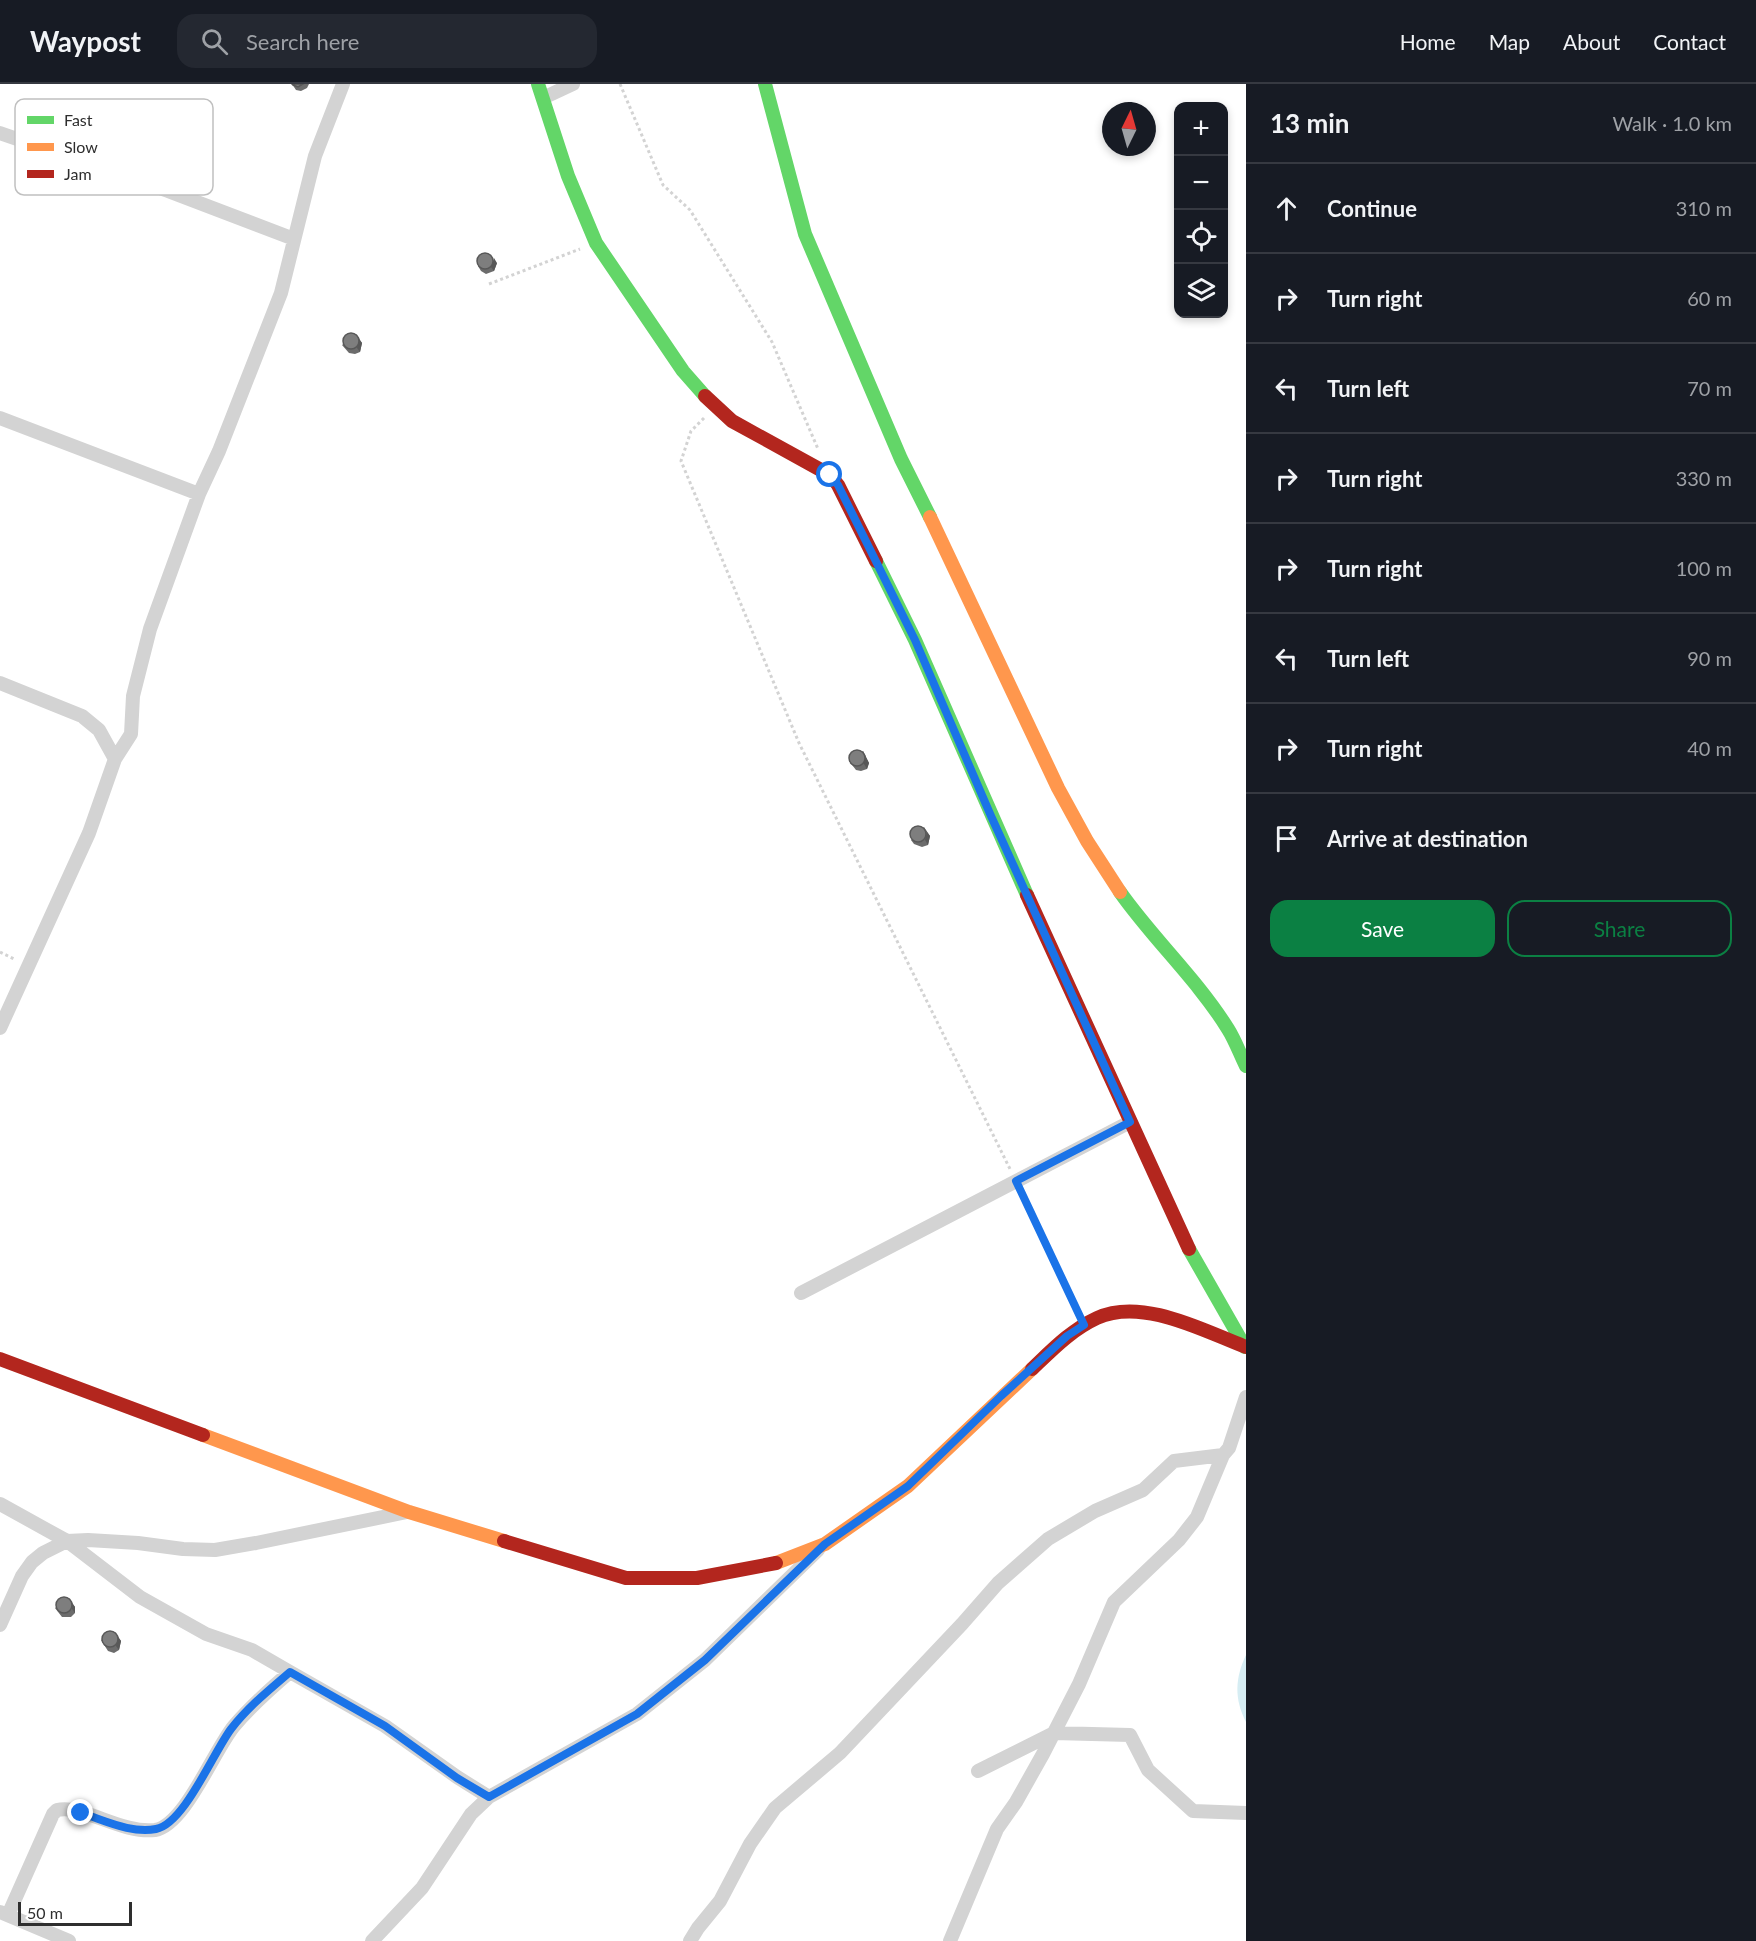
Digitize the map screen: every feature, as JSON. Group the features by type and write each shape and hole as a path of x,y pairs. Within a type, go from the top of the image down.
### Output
{"street":[{"path":"0,1028 89,833 116,759 131,734 133,696 150,629 199,494 219,451 281,293 315,156 343,84"},
{"path":"538,84 568,176 596,243 683,371 715,407 732,421 830,475 838,485 915,640 991,816 1182,1236 1246,1347"},
{"path":"543,98 573,84"},
{"path":"765,84 796,205 806,234 901,459 961,581 1024,721 1087,841 1110,878 1134,912 1201,990 1225,1024 1240,1038 1246,1066"},
{"path":"0,133 15,138"},
{"path":"178,195 294,239"},
{"path":"0,418 199,494"},
{"path":"0,683 82,716 99,730 116,759"},
{"path":"801,1293 1130,1122"},
{"path":"372,1941 422,1888 471,1814 489,1797 637,1714 705,1660 825,1544 908,1486 1067,1336 1107,1314 1128,1311 1166,1317 1246,1347"},
{"path":"0,1359 409,1512 626,1578 697,1578 736,1572 774,1564 825,1544"},
{"path":"950,1941 997,1829 1016,1802 1054,1733 1114,1602 1179,1540 1197,1517 1223,1455 1229,1448 1246,1397"},
{"path":"690,1941 720,1901 750,1844 775,1808 840,1753 1026,1557 1048,1539 1072,1524 1143,1490 1174,1461 1223,1455"},
{"path":"0,1504 67,1541 140,1598 206,1634 252,1650 385,1726 457,1778 489,1797"},
{"path":"0,1625 22,1576 32,1562 43,1553 67,1541 88,1540 215,1550 409,1512"},
{"path":"69,1941 4,1913 53,1814 57,1810 71,1809 132,1829 158,1829 167,1824 190,1798 216,1750 232,1728 252,1705 290,1672"},
{"path":"978,1771 1054,1733 1130,1735 1148,1770 1193,1811 1246,1813"}],"path":[{"path":"620,84 663,185 690,210 772,342 830,475"},
{"path":"489,284 596,243"},
{"path":"715,407 691,431 681,461 799,742 1016,1181 1084,1325"}],"water":[{"path":"1246,1655 1246,1722 1239,1705 1237,1688"}],"building":[{"path":"482,253 488,253 493,261 491,267 482,269 477,264 477,258"},
{"path":"348,333 354,333 359,341 357,347 348,349 343,344 343,338"},
{"path":"854,750 860,750 865,758 863,764 854,766 849,761 849,755"},
{"path":"915,826 921,826 926,834 924,840 915,842 910,837 910,831"},
{"path":"61,1597 67,1597 72,1605 70,1611 61,1613 56,1608 56,1602"},
{"path":"107,1631 113,1631 118,1639 116,1645 107,1647 102,1642 102,1636"}],"traffic: fast":[{"path":"538,84 568,176 596,243 683,371 705,396"},
{"path":"765,84 805,234 901,459 930,517"},
{"path":"876,561 915,640 1027,895"},
{"path":"1120,892 1216,1011 1231,1033 1246,1066"},
{"path":"1189,1249 1245,1347"}],"traffic: slow":[{"path":"930,517 1058,788 1087,841 1120,892"},
{"path":"776,1563 825,1544 908,1486 1032,1369"},
{"path":"203,1435 409,1512 504,1541"}],"traffic: jam":[{"path":"705,396 732,421 830,475 838,485 876,561"},
{"path":"1027,895 1189,1249"},
{"path":"1032,1369 1079,1328 1097,1318 1133,1311 1192,1325 1246,1347"},
{"path":"0,1359 203,1435"},
{"path":"504,1541 626,1578 697,1578 776,1563"}],"route":[{"path":"81,1813 132,1829 158,1829 167,1824 190,1798 216,1750 232,1728 252,1705 290,1672 385,1726 457,1778 489,1797 637,1714 705,1660 825,1544 908,1486 1001,1396 1067,1336 1084,1325 1016,1181 1130,1122 991,816 915,640 838,485 830,475"}]}
